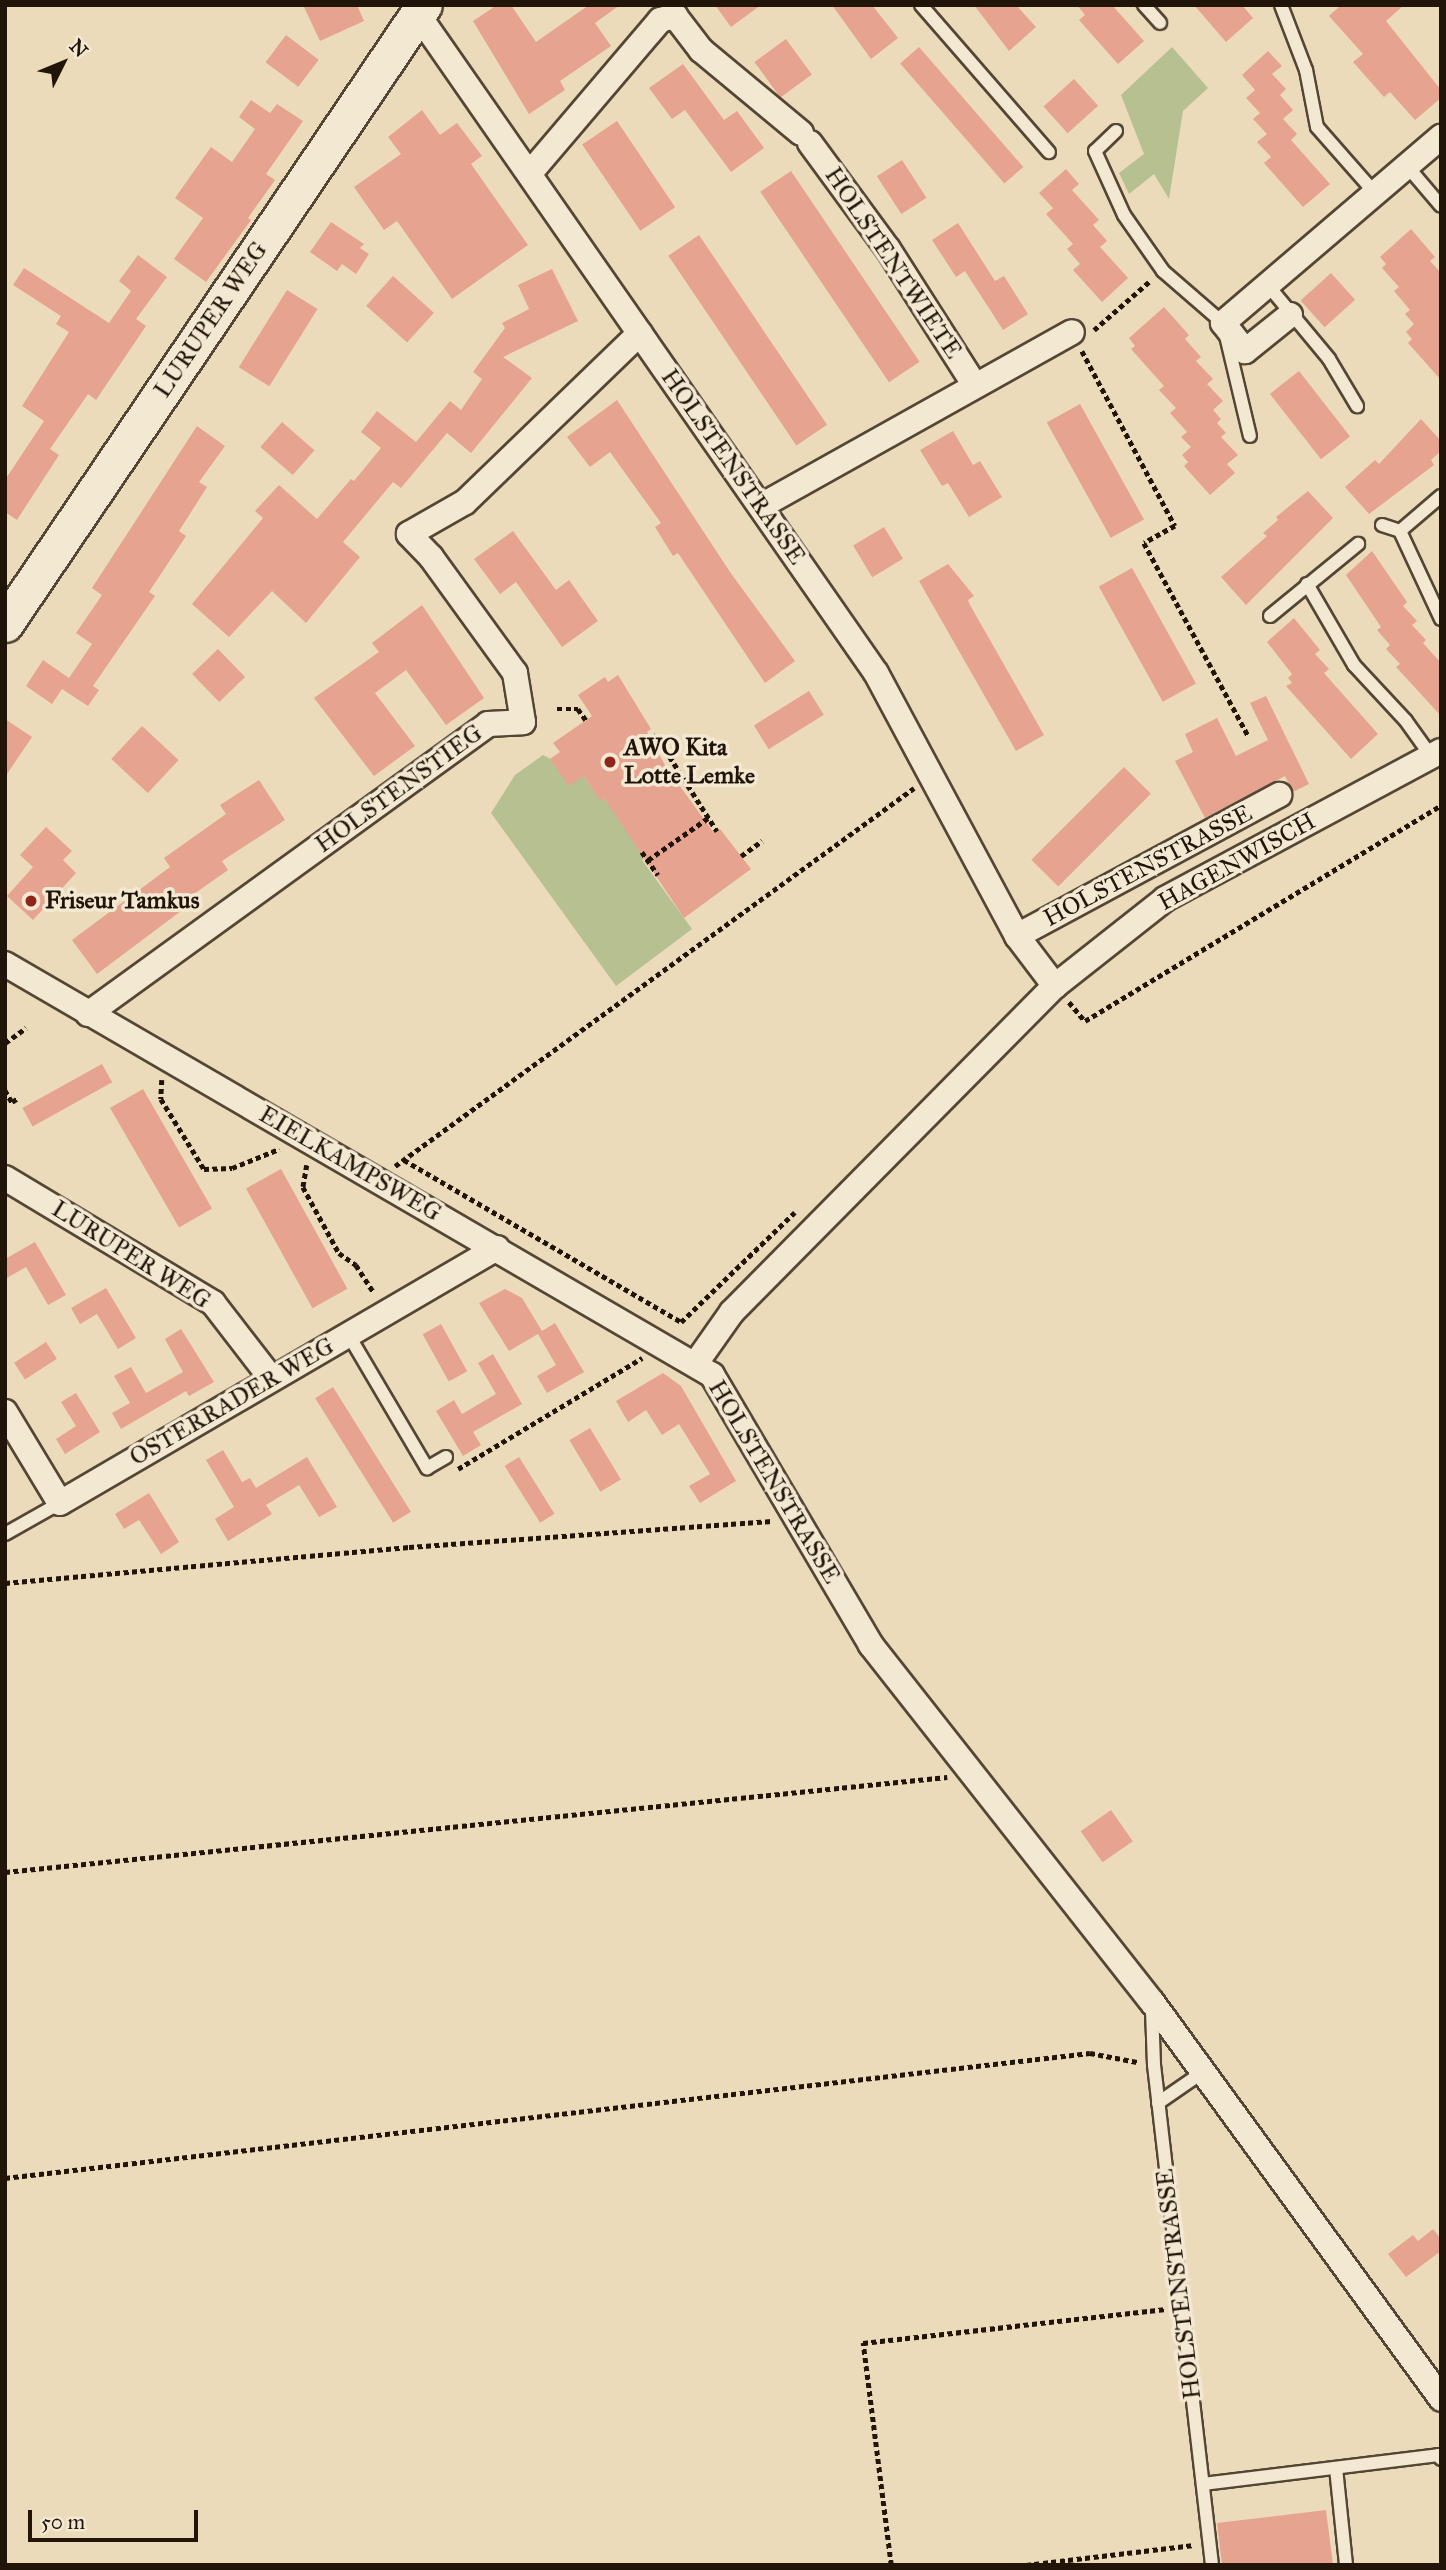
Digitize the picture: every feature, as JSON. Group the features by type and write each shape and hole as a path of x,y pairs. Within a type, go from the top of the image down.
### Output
{"street":[{"name":"HOLSTENSTRASSE","path":"421,11 876,673 1017,936 1055,986 732,1312 696,1363 725,1391 872,1645 1152,2002 1441,2399"},
{"name":"LURUPER WEG","path":"5,624 421,11"},
{"name":"HOLSTENTWIETE","path":"530,173 660,20 675,16 701,50 805,138 888,249 974,384"},
{"path":"1290,315 1245,351 1223,323 1266,283 1441,137"},
{"name":"HOLSTENTWIETE","path":"761,506 974,384 1072,332"},
{"name":"HOLSTENSTIEG","path":"88,1014 488,724 523,722 515,673 431,557 409,534 465,502 640,333"},
{"name":"HAGENWISCH","path":"1055,986 1165,899 1436,754"},
{"name":"HOLSTENSTRASSE","path":"1017,936 1279,795"},
{"name":"EIELKAMPSWEG","path":"5,964 696,1363"},
{"name":"LURUPER WEG","path":"5,1178 213,1303 271,1378"},
{"name":"OSTERRADER WEG","path":"60,1503 497,1248"},
{"path":"5,1412 60,1503"}],"lane":[{"path":"921,5 1049,152"},
{"path":"1144,5 1160,23"},
{"path":"1279,6 1306,70 1317,127 1376,193"},
{"path":"1116,131 1095,150 1124,215 1163,271 1223,323 1250,436"},
{"path":"1407,166 1441,206"},
{"path":"1266,283 1329,359 1357,405"},
{"path":"1400,531 1441,496"},
{"path":"1382,525 1400,531 1441,619"},
{"path":"1270,616 1357,544"},
{"name":"HAGENWISCH","path":"1307,584 1354,665 1436,754"},
{"path":"348,1334 428,1468 446,1457"},
{"path":"5,1534 60,1503"},
{"name":"HOLSTENSTRASSE","path":"1152,2002 1158,2103 1212,2565"},
{"path":"1158,2103 1203,2073"},
{"path":"1203,2484 1438,2455 1441,2459"},
{"path":"1336,2468 1346,2565"}],"path":[{"path":"1072,332 1089,334 1163,271"},
{"path":"1072,332 1175,526 1144,543 1248,735"},
{"path":"557,709 578,709 586,720"},
{"path":"652,738 656,736 717,831"},
{"path":"377,1179 930,775"},
{"path":"1055,986 1085,1021 1441,805"},
{"path":"648,860 708,818"},
{"path":"741,856 762,841"},
{"path":"642,852 658,875"},
{"path":"5,1043 26,1028"},
{"path":"163,1057 161,1099 204,1169 232,1168 309,1140 303,1187 339,1253 356,1265 386,1312"},
{"path":"5,1090 12,1102 18,1098"},
{"path":"404,1160 681,1322 802,1205"},
{"path":"446,1457 454,1471 664,1345"},
{"path":"5,1583 409,1547 798,1519"},
{"path":"5,1872 972,1775"},
{"path":"5,2178 1090,2053 1154,2065"},
{"path":"891,2565 863,2343 1181,2308"},
{"path":"1027,2565 1209,2543"}],"green space":[{"path":"1172,47 1208,88 1183,111 1169,199 1154,174 1129,194 1119,173 1144,154 1121,95"},
{"path":"543,755 584,776 600,800 604,798 648,855 642,860 692,929 616,986 491,813 515,775"}],"building":[{"path":"303,5 357,5 364,21 320,41"},
{"path":"497,5 511,5 536,42 589,5 620,5 595,23 611,46 560,81 565,90 529,114 473,21"},
{"path":"715,5 761,5 731,27"},
{"path":"832,5 872,5 898,38 871,59"},
{"path":"974,5 1016,5 1036,27 1009,51"},
{"path":"1077,5 1112,5 1144,41 1118,64 1079,20 1085,15"},
{"path":"1194,5 1242,5 1253,18 1226,42"},
{"path":"1341,5 1404,5 1386,21 1441,90 1441,98 1415,120 1390,92 1384,97 1353,62 1363,54 1329,16"},
{"path":"286,35 319,60 298,87 266,62"},
{"path":"786,39 812,75 780,98 754,62"},
{"path":"919,47 1023,167 1004,183 900,63"},
{"path":"1268,51 1282,66 1272,74 1286,89 1280,95 1293,110 1283,119 1297,134 1291,140 1330,184 1303,207 1264,163 1271,157 1257,142 1267,134 1253,119 1260,113 1246,98 1255,90 1242,75"},
{"path":"683,64 724,120 737,111 764,148 731,172 685,110 672,119 649,88"},
{"path":"1074,79 1098,106 1068,133 1044,106"},
{"path":"251,100 270,113 277,104 303,121 266,174 275,180 248,218 251,220 206,282 174,259 203,218 175,198 211,147 232,162 255,129 239,117"},
{"path":"422,110 440,135 457,123 482,156 471,164 528,245 452,299 397,221 384,230 354,187 401,154 388,137"},
{"path":"617,121 675,207 640,231 582,144"},
{"path":"902,160 927,198 901,214 877,176"},
{"path":"1066,169 1079,184 1072,190 1099,220 1093,225 1107,241 1100,247 1128,278 1102,302 1073,270 1080,264 1067,249 1073,244 1046,214 1053,208 1039,193"},
{"path":"791,171 920,362 889,382 760,192"},
{"path":"331,222 364,244 360,248 369,254 356,274 342,264 337,271 310,252"},
{"path":"958,223 995,281 1004,276 1028,314 1003,330 965,271 956,277 932,240"},
{"path":"1411,229 1435,257 1430,261 1441,273 1441,380 1408,343 1412,339 1406,332 1414,324 1405,314 1410,310 1394,291 1399,287 1382,268 1386,264 1380,257"},
{"path":"699,235 827,425 796,446 668,256"},
{"path":"138,255 167,277 136,319 146,326 96,400 88,394 50,449 59,455 17,520 5,512 5,480 44,421 22,406 69,332 56,324 61,316 13,285 24,268 109,323 131,291 119,281"},
{"path":"552,269 578,321 503,357 532,378 471,453 447,433 401,488 393,482 343,542 360,557 306,623 272,591 229,637 192,604 263,518 255,511 279,485 317,519 351,479 354,481 381,448 361,432 377,411 416,442 450,401 461,410 482,379 473,372 505,328 502,323 529,309 518,285"},
{"path":"1331,273 1355,300 1325,327 1301,300"},
{"path":"393,276 434,313 407,343 366,306"},
{"path":"287,290 318,309 269,386 239,367"},
{"path":"1164,307 1189,335 1185,339 1201,357 1196,361 1213,379 1207,384 1223,401 1213,410 1221,419 1217,423 1226,433 1221,437 1238,455 1227,464 1235,473 1210,495 1184,466 1188,462 1182,455 1191,447 1181,437 1187,432 1170,413 1176,408 1159,390 1164,386 1131,349 1135,346 1129,338"},
{"path":"1299,371 1350,436 1321,459 1270,394"},
{"path":"617,400 730,572 795,661 765,683 678,553 673,556 655,527 661,523 610,452 590,467 567,437"},
{"path":"1080,404 1144,519 1111,538 1047,422"},
{"path":"1421,419 1441,441 1441,451 1431,460 1434,465 1369,514 1345,487 1375,460 1379,464"},
{"path":"282,422 314,450 293,475 260,447"},
{"path":"197,426 225,446 199,482 207,487 179,531 186,536 149,592 155,596 93,686 99,690 88,706 62,689 52,704 26,686 43,660 69,678 92,644 76,633 102,595 92,588"},
{"path":"953,431 973,465 980,461 1002,497 969,517 948,483 942,486 920,450"},
{"path":"1308,491 1333,518 1246,605 1221,577 1267,536 1263,533 1278,520 1276,517"},
{"path":"884,527 903,559 872,577 853,546"},
{"path":"513,531 556,590 569,580 598,621 562,647 516,582 500,594 474,559"},
{"path":"1372,551 1407,602 1403,606 1417,621 1412,625 1426,640 1423,643 1441,663 1441,716 1396,667 1400,664 1386,649 1390,645 1377,630 1381,627 1346,575"},
{"path":"948,564 974,596 968,600 970,605 1044,735 1016,751 919,581"},
{"path":"1132,568 1196,683 1163,702 1099,586"},
{"path":"422,605 484,698 446,725 406,670 375,693 415,746 374,776 314,698 379,652 372,643"},
{"path":"1294,618 1320,650 1315,654 1329,669 1324,673 1378,734 1351,759 1286,686 1292,683 1288,678 1292,674 1267,642"},
{"path":"218,649 245,677 219,702 192,674"},
{"name":"AWO Kita Lotte Lemke","path":"618,675 651,729 647,732 666,767 714,833 720,829 751,869 684,918 604,798 600,801 584,776 569,786 550,759 560,752 553,743 592,716 578,695 605,677 608,682"},
{"path":"809,691 824,715 769,749 754,725"},
{"path":"1266,696 1309,784 1293,792 1285,776 1205,818 1175,761 1193,752 1185,734 1217,718 1236,756 1268,740 1250,703"},
{"path":"5,719 32,737 5,777"},
{"path":"142,726 179,760 148,793 111,759"},
{"path":"1124,767 1151,794 1058,887 1031,860"},
{"path":"259,780 285,820 222,861 228,870 177,906 181,911 97,974 72,940 170,867 164,858 226,814 220,805"},
{"path":"46,827 72,851 63,860 76,873 33,920 7,896 33,867 20,855"},
{"path":"102,1064 112,1082 33,1126 22,1108"},
{"path":"143,1089 212,1209 179,1228 110,1108"},
{"path":"281,1169 347,1289 312,1308 246,1188"},
{"path":"35,1242 66,1295 48,1305 26,1267 5,1279 5,1259"},
{"path":"106,1288 136,1338 118,1349 97,1314 80,1324 71,1308"},
{"path":"505,1289 522,1298 542,1331 555,1323 584,1372 547,1393 537,1376 556,1365 538,1334 509,1351 479,1303"},
{"path":"441,1324 467,1371 449,1381 423,1334"},
{"path":"181,1329 214,1382 189,1396 186,1391 121,1429 112,1413 130,1403 114,1376 131,1367 146,1393 183,1372 165,1339"},
{"path":"46,1342 57,1359 25,1379 14,1363"},
{"path":"493,1354 522,1404 473,1432 481,1445 463,1456 436,1411 454,1400 462,1414 496,1394 478,1363"},
{"path":"663,1373 681,1386 736,1481 700,1503 689,1486 710,1474 679,1424 662,1435 646,1410 628,1422 616,1401"},
{"path":"333,1387 411,1512 393,1523 315,1398"},
{"path":"76,1393 100,1432 65,1454 56,1439 76,1426 61,1402"},
{"path":"590,1428 621,1479 600,1492 569,1440"},
{"path":"223,1450 242,1482 250,1478 256,1488 307,1457 337,1507 319,1517 299,1485 266,1505 272,1514 228,1541 215,1519 234,1507 206,1460"},
{"path":"519,1457 555,1514 540,1523 505,1466"},
{"path":"149,1493 179,1542 161,1554 139,1520 124,1529 115,1514"},
{"path":"1111,1810 1133,1841 1102,1862 1081,1831"},
{"path":"1433,2229 1441,2239 1441,2251 1406,2277 1388,2254 1413,2235 1418,2241"},
{"path":"1326,2510 1333,2565 1222,2565 1217,2523"}],"place":[{"name":"AWO Kita Lotte Lemke","path":"610,762"},
{"name":"Friseur Tamkus","path":"31,901"}]}
